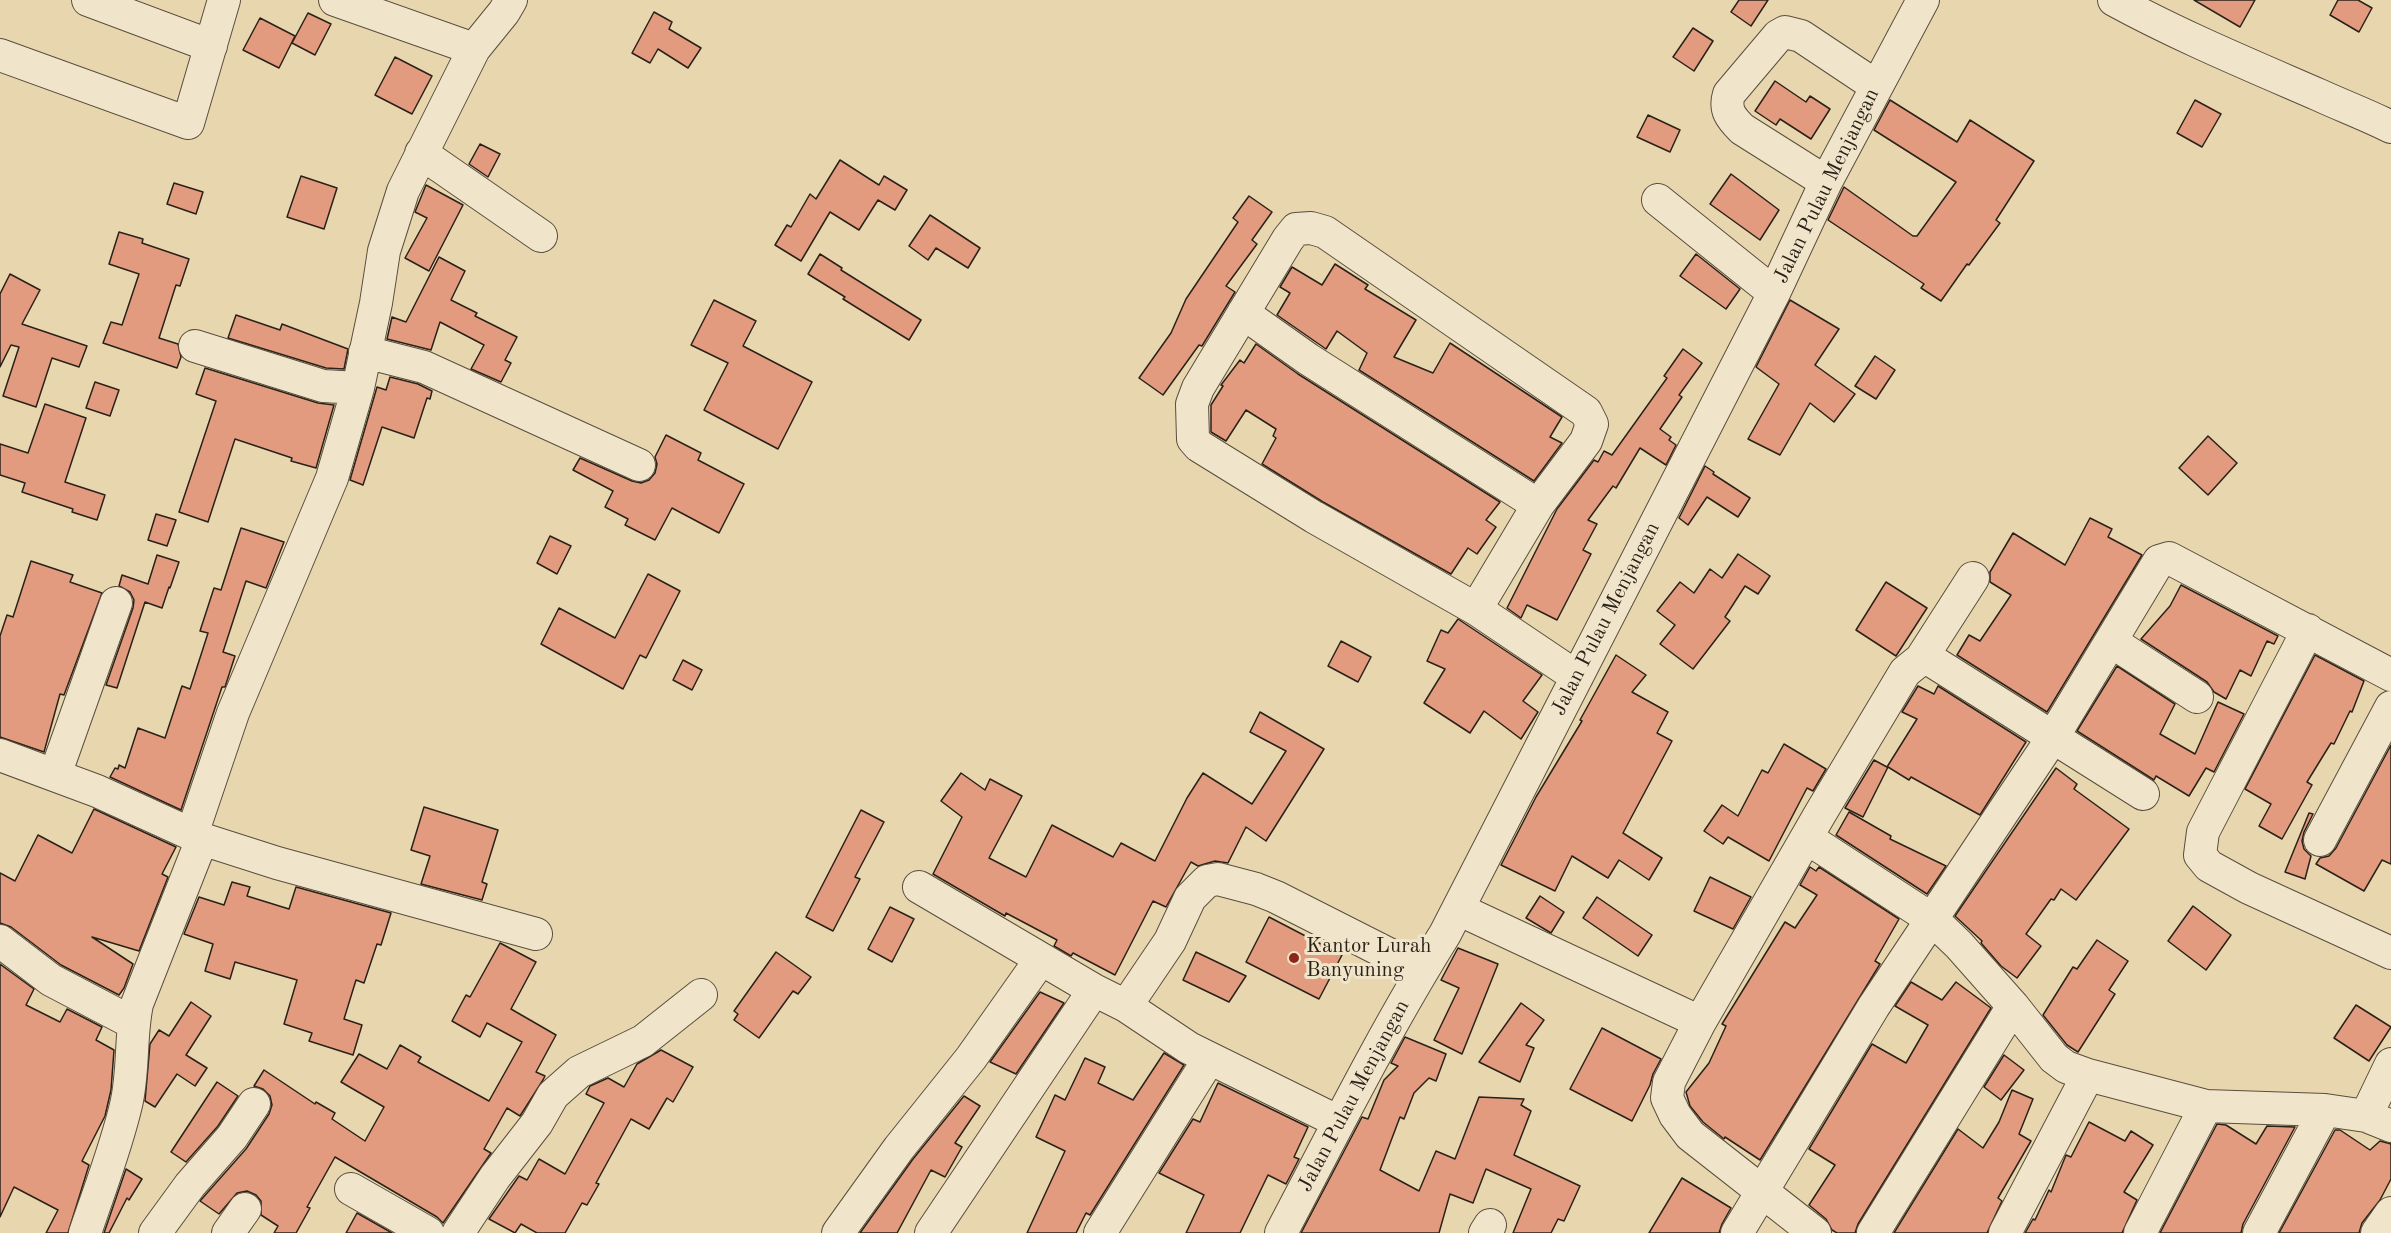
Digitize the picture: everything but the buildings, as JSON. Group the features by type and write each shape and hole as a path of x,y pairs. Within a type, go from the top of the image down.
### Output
{"street":[{"path":"88,0 211,46"},
{"path":"0,55 188,123 224,0"},
{"path":"335,0 474,50"},
{"path":"86,1233 126,1105 130,1081 133,1023 137,1004 197,836 233,713 332,478 358,387 376,303 384,251 403,191 474,50 511,0"},
{"name":"Jalan Pulau Menjangan","path":"1281,1233 1339,1122 1422,971 1445,934 1774,293 1826,182 1923,0"},
{"path":"2114,0 2164,27 2322,97 2362,112 2391,127"},
{"path":"1826,182 1737,124 1728,112 1729,94 1778,36 1785,32 1801,36 1876,86"},
{"path":"421,153 541,236"},
{"path":"1658,200 1774,293"},
{"path":"1476,609 1538,505 1586,441 1592,424 1586,412 1325,232 1311,228 1296,229 1198,388 1192,404 1193,439 1198,446 1314,518 1476,609 1577,677"},
{"path":"1243,313 1308,359 1538,505"},
{"path":"195,346 324,386 358,387"},
{"path":"364,352 424,367 639,465"},
{"path":"1737,1233 1874,1006 2053,737 2112,642 2154,567 2163,558 2169,558 2391,675"},
{"path":"1815,1233 1690,1135 1675,1115 1667,1098 1669,1082 1700,1022 1905,672 1920,659 1973,578"},
{"path":"55,775 116,603"},
{"path":"2308,630 2203,832 2200,855 2209,866 2249,888 2391,953"},
{"path":"2112,642 2197,697"},
{"path":"1920,659 1932,661 2143,794"},
{"path":"2320,840 2391,707"},
{"path":"0,754 128,804 197,836 277,863 536,934"},
{"path":"1807,838 1933,920 1959,945 2013,1006 2054,1058 2066,1067 2088,1075 2206,1106 2325,1110 2379,1121 2391,1064"},
{"path":"1126,1006 1170,941 1190,898 1207,881 1218,879 1276,897 1422,971"},
{"path":"919,887 1094,990 1126,1006 1189,1048 1339,1122"},
{"path":"1458,909 1700,1022"},
{"path":"0,941 51,980 133,1023"},
{"path":"838,1233 899,1148 971,1058 1041,959"},
{"path":"931,1233 1094,990"},
{"path":"458,1233 495,1177 537,1123 554,1095 579,1072 643,1041 701,995"},
{"path":"1873,1233 2013,1006"},
{"path":"1100,1233 1209,1059"},
{"path":"2005,1233 2088,1075"},
{"path":"155,1233 190,1185 232,1137 254,1104"},
{"path":"2140,1233 2206,1106"},
{"path":"2259,1233 2325,1110"},
{"path":"351,1189 428,1233"},
{"path":"2377,1233 2391,1213"}],"place":[{"name":"Kantor Lurah Banyuning","path":"1294,958"}]}
